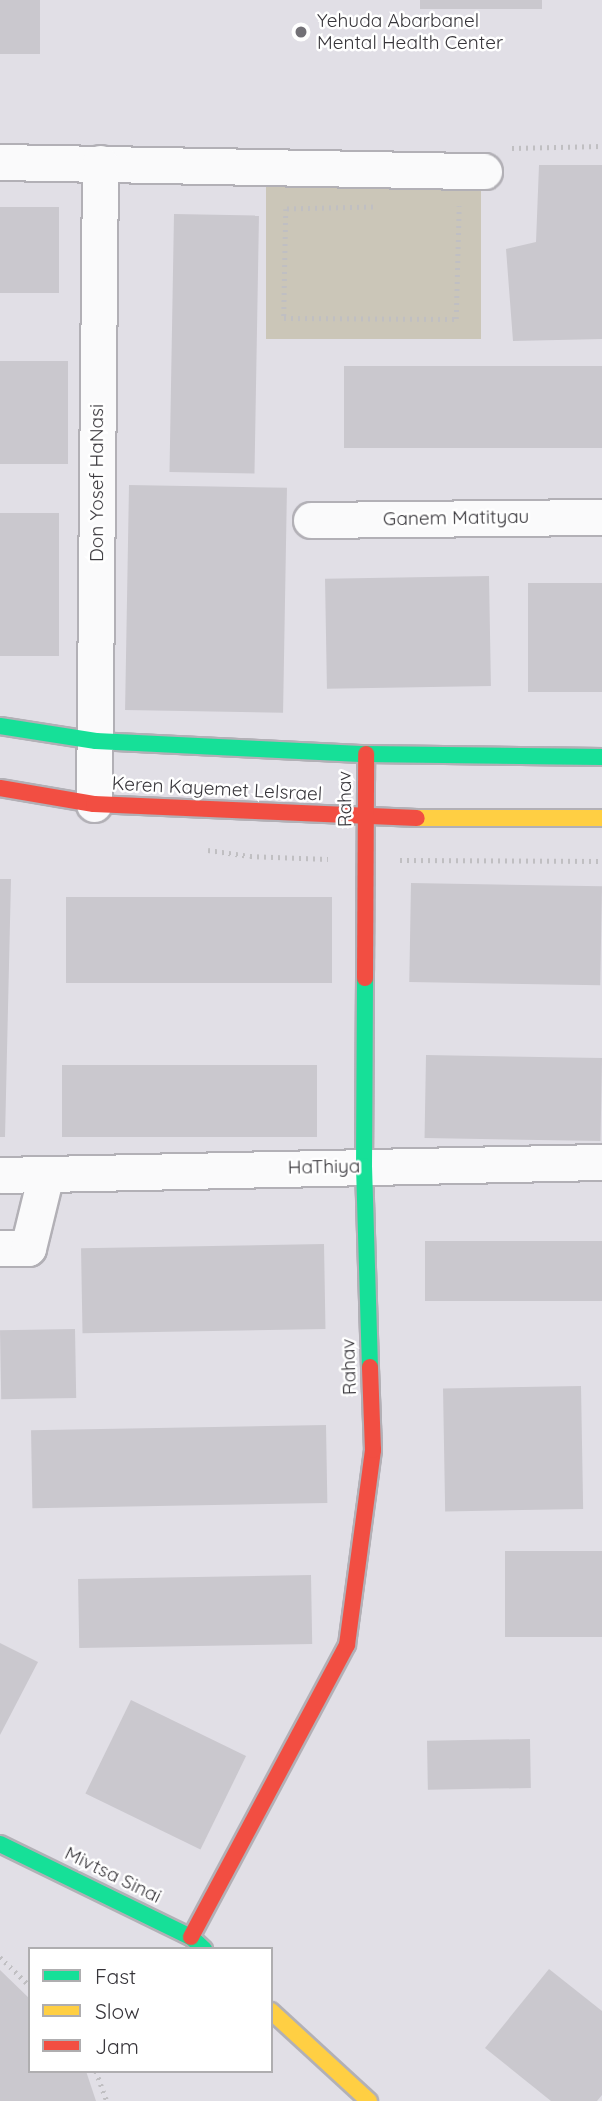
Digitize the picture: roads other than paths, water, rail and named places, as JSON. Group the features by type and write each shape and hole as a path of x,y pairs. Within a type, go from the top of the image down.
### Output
{"street":[{"path":"0,162 484,171"},
{"name":"Don Yosef HaNasi","path":"94,804 100,163"},
{"name":"Ganem Matityau","path":"311,520 602,517"},
{"path":"0,726 96,741 366,754 602,757"},
{"name":"Rahav","path":"191,1937 348,1645 373,1450 364,1166 366,754"},
{"name":"Keren Kayemet LeIsrael","path":"0,788 94,804 367,818 602,818"},
{"name":"HaThiya","path":"0,1175 602,1162"},
{"path":"0,1248 27,1248 46,1174"},
{"name":"Mivtsa Sinai","path":"0,1843 191,1937 202,1947"},
{"path":"273,2013 369,2101"}],"place":[{"name":"Yehuda Abarbanel Mental Health Center","path":"301,32"}]}
